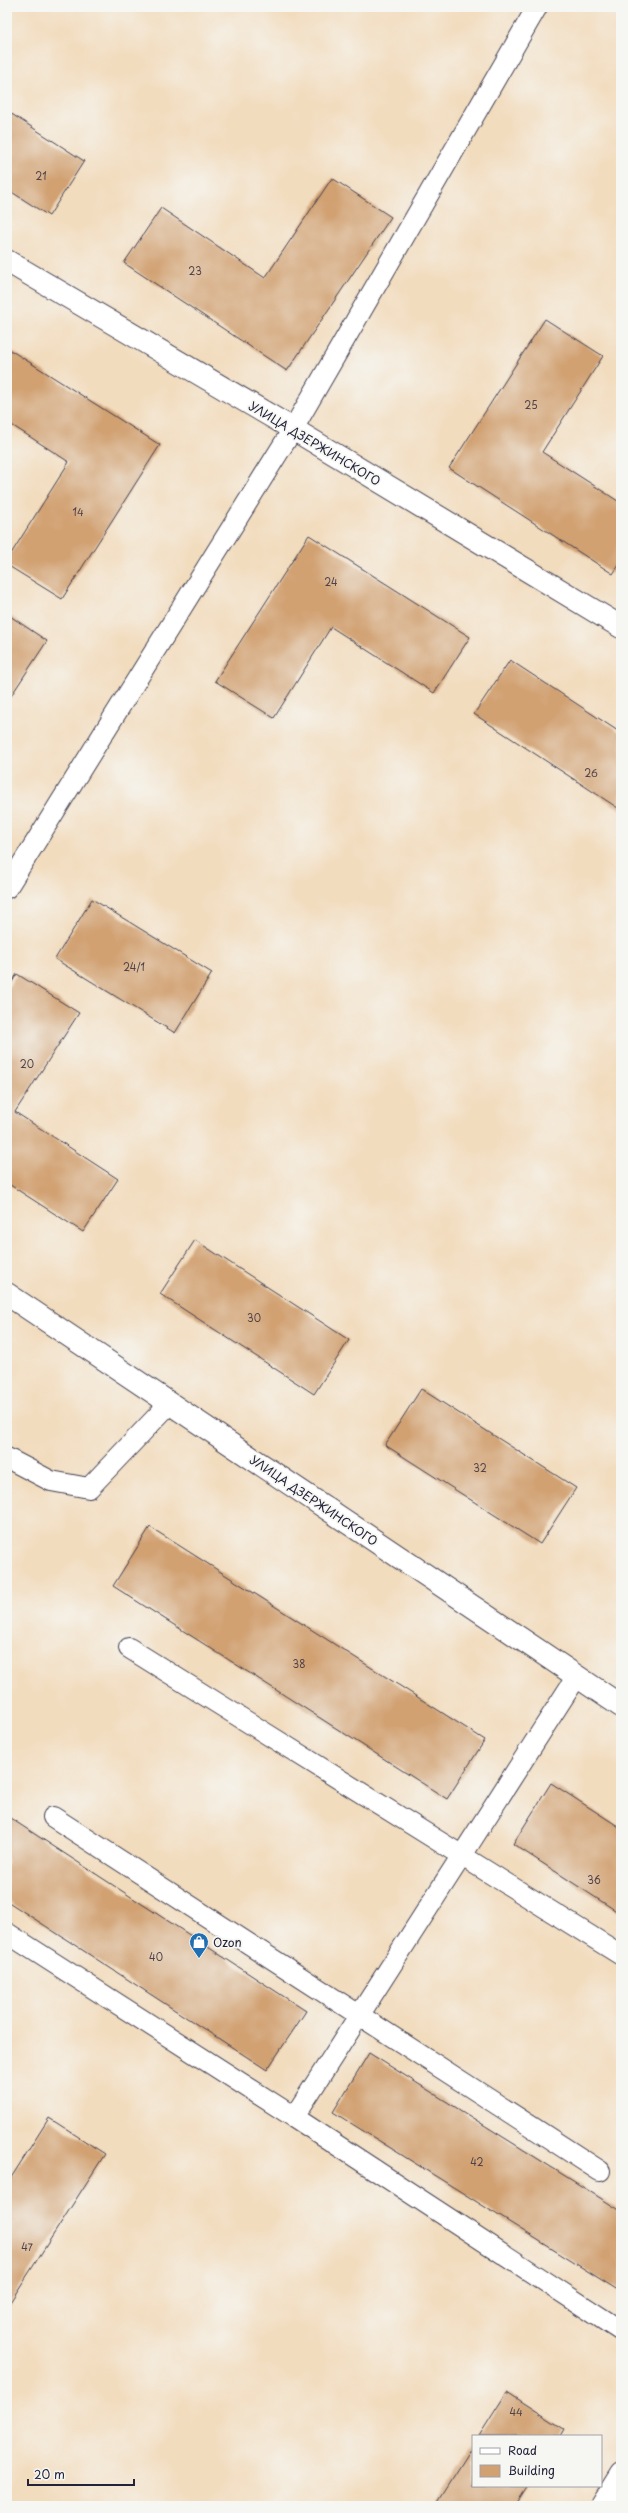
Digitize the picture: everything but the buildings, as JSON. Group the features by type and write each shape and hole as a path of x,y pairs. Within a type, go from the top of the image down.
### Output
{"street":[{"name":"УЛИЦА ДЗЕРЖИНСКОГО","path":"7,261 292,429 621,627"},
{"name":"УЛИЦА ДЗЕРЖИНСКОГО","path":"7,1294 621,1706"},
{"path":"601,2506 621,2474"}],"lane":[{"path":"7,888 292,429 537,7"},
{"path":"7,1458 51,1481 89,1488 170,1403"},
{"path":"129,1648 621,1955"},
{"path":"294,2117 576,1676"},
{"path":"53,1817 600,2171"},
{"path":"7,1933 294,2117 621,2331"}],"place":[{"name":"Ozon","path":"199,1959"}]}
